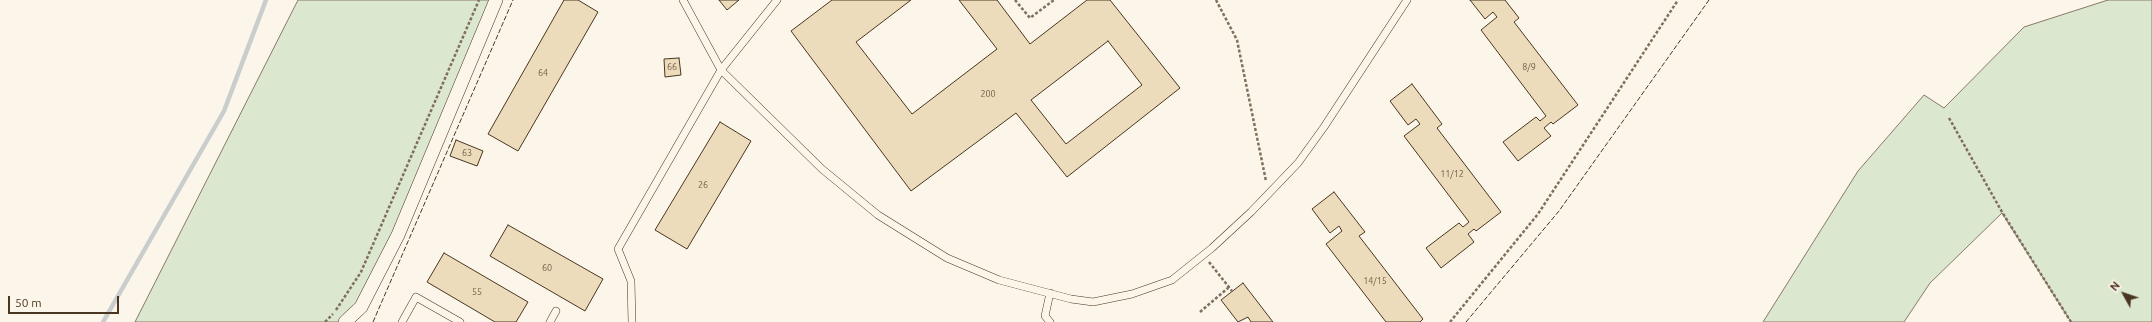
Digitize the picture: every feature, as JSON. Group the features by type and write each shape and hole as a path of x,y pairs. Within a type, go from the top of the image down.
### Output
{"street":[{"path":"345,322 361,307 398,235 496,0"}],"lane":[{"path":"683,0 721,70 822,169 878,215 947,258 999,280 1071,299 1092,302 1132,294 1172,280 1204,255 1251,212 1298,163 1324,127 1407,0"},
{"path":"632,322 631,281 618,249 721,70 777,0"},
{"path":"1050,293 1045,316 1050,322"},
{"path":"402,322 416,298 460,322"},
{"path":"550,322 556,311"}],"path":[{"path":"325,322 336,311 360,272 479,0"},
{"path":"1015,0 1030,18 1054,0"},
{"path":"1216,0 1237,40 1269,193"},
{"path":"1450,322 1538,214 1678,0"},
{"path":"1949,118 2002,212 2071,322"},
{"path":"1204,255 1228,288 1232,291"},
{"path":"1200,312 1228,288"}],"green space":[{"path":"298,0 496,0 398,235 345,322 135,322"},
{"path":"2108,0 2152,0 2152,322 2071,322 2002,213 1930,283 1904,322 1763,322 1858,171 1924,95 1944,108 2024,27"}],"building":[{"path":"564,0 578,0 598,12 518,151 488,134"},
{"path":"719,0 739,0 727,10"},
{"path":"832,0 911,0 856,42 912,114 997,49 959,0 997,0 1030,44 1087,0 1110,0 1180,88 1067,177 1016,113 911,191 791,31","holes":["1108,41 1142,85 1066,144 1031,100"]},
{"path":"1470,0 1505,0 1519,18 1514,22 1578,105 1553,124 1551,122 1544,128 1551,136 1518,161 1503,142 1536,117 1540,121 1546,116 1481,30 1497,17 1493,12 1485,19"},
{"path":"679,58 681,75 665,77 664,59"},
{"path":"1412,84 1442,124 1437,128 1501,212 1476,231 1474,229 1468,234 1474,242 1441,268 1426,248 1459,223 1463,227 1469,222 1404,136 1420,124 1416,119 1408,125 1390,101"},
{"path":"720,122 751,141 687,249 655,230"},
{"path":"456,140 483,151 477,166 450,156"},
{"path":"1334,192 1365,232 1359,236 1423,319 1420,322 1386,322 1326,244 1342,231 1339,226 1330,233 1312,209"},
{"path":"508,225 603,279 585,311 490,256"},
{"path":"444,253 528,302 516,322 495,322 427,282"},
{"path":"1243,283 1273,322 1251,322 1248,317 1238,322 1221,300"}],"waterway":[{"path":"103,322 224,111 266,0"}],"fence":[{"path":"373,322 513,0"},
{"path":"1466,322 1559,211 1709,0"}]}
